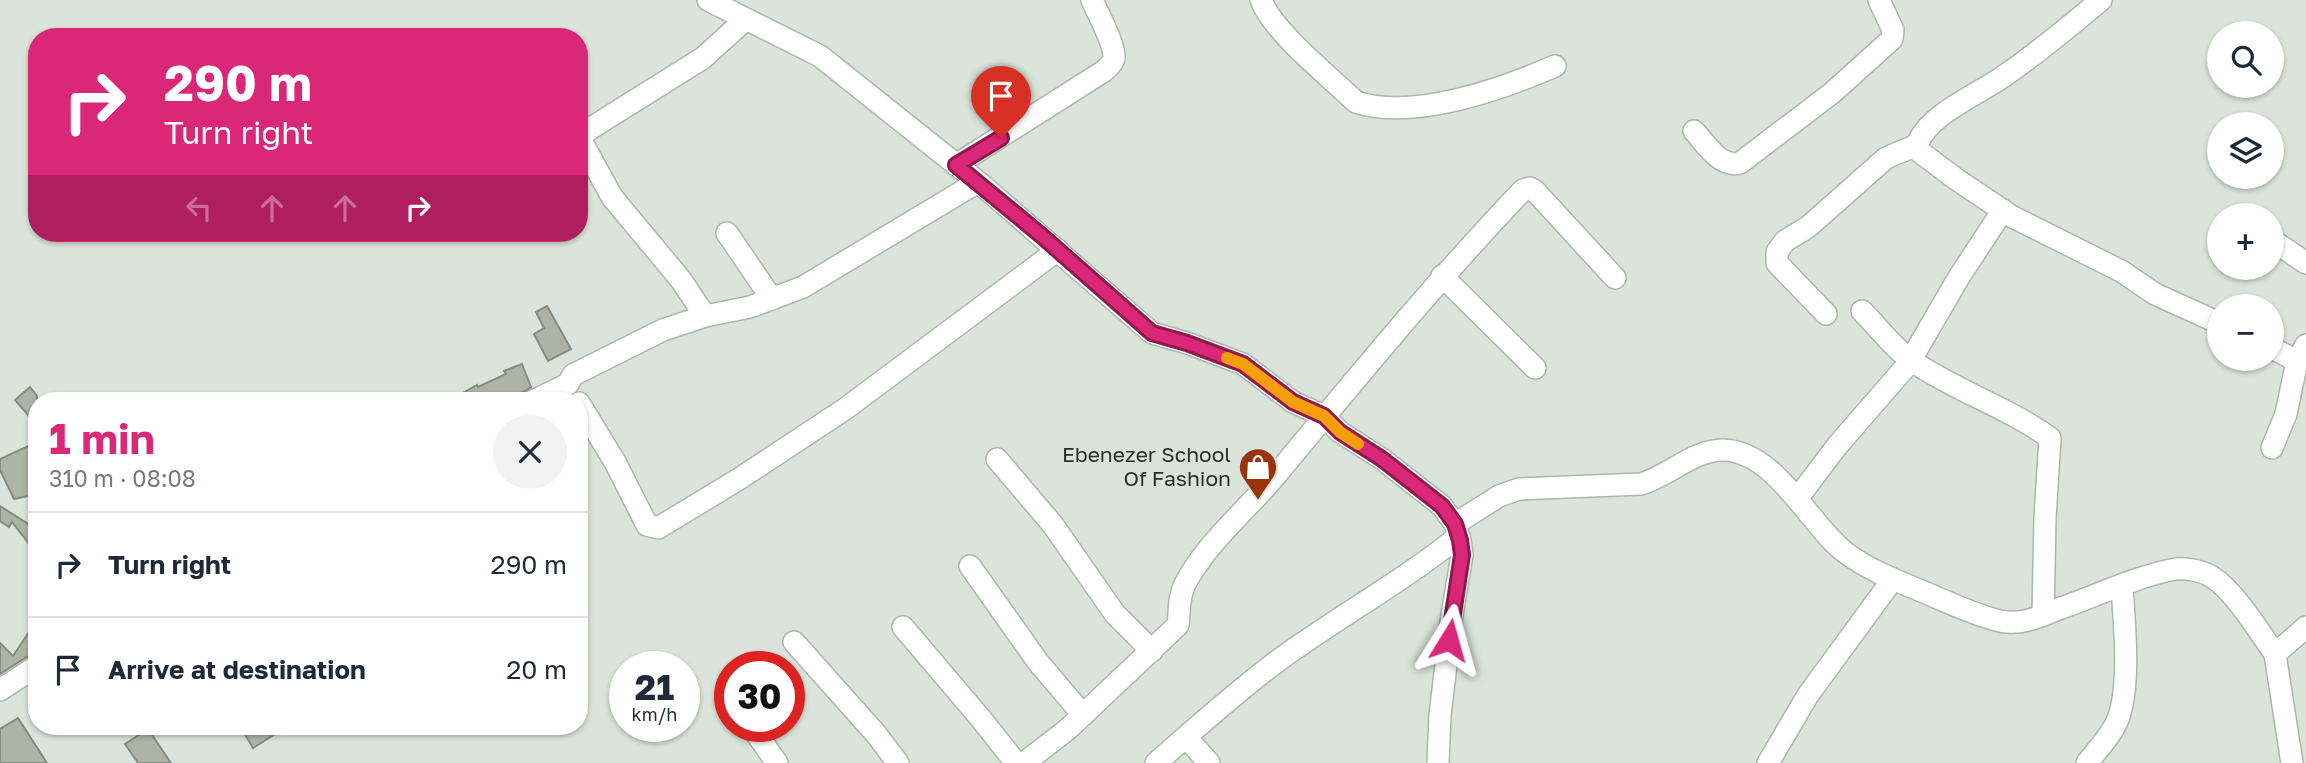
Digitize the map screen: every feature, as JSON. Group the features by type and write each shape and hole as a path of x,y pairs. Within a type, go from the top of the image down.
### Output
{"street":[{"path":"708,0 820,56 978,182 1152,333 1243,364 1293,402 1324,416 1340,432 1382,459 1442,506 1457,530 1462,555 1441,702 1438,763"},
{"path":"956,165 1024,124 1112,64 1112,47 1092,0"},
{"path":"1261,0 1264,9 1287,37 1356,102 1369,106 1384,108 1448,101 1517,82 1555,66"},
{"path":"1694,131 1722,160 1731,165 1741,163 1832,93 1892,39 1893,30 1879,0"},
{"path":"1826,314 1777,263 1777,252 1785,241 1808,227 1886,158 1917,145 1920,138 1944,114 2004,76 2101,0"},
{"path":"588,130 703,58 745,20"},
{"path":"1917,145 1920,152 1955,179 2003,211 2121,271 2155,294 2207,318"},
{"path":"588,153 612,197 681,281 705,316"},
{"path":"575,392 573,375 663,330 705,316 750,307 803,287 978,182"},
{"path":"1024,763 1083,715 1178,625 1178,600 1199,562 1276,475 1442,276 1522,190 1530,188 1535,191 1615,278"},
{"path":"1797,499 1837,446 1910,360 1959,277 2003,211"},
{"path":"727,233 772,299"},
{"path":"2284,248 2306,262"},
{"path":"588,417 615,462 647,525 658,528 739,479 845,409 1058,250"},
{"path":"1442,276 1535,368"},
{"path":"1863,311 1910,360 2018,417 2050,438 2043,615"},
{"path":"2272,448 2286,414 2301,353"},
{"path":"1156,763 1279,661 1420,567 1457,530 1499,496 1519,489 1641,484 1657,480 1695,457 1723,450 1734,452 1764,466 1788,488 1844,552 1871,570 1978,615 2003,622 2029,621 2122,585 2177,569 2212,577 2228,592 2275,654 2292,763"},
{"path":"997,458 1053,526 1115,614 1152,651"},
{"path":"970,566 1038,662 1083,715"},
{"path":"1768,763 1812,689 1893,579"},
{"path":"2087,763 2117,721 2120,709 2126,645 2122,585"},
{"path":"903,627 1016,763"},
{"path":"2275,654 2306,627"},
{"path":"794,642 876,734 898,763"},
{"path":"0,690 28,672"},
{"path":"1186,737 1209,763"},
{"path":"763,742 778,763"}],"building":[{"path":"547,306 571,349 548,361 534,334 544,328 536,312"},
{"path":"522,364 531,387 522,392 465,392 506,374 504,371"},
{"path":"30,387 34,392 28,392 28,415 15,400"},
{"path":"28,446 28,496 14,499 0,470 0,459"},
{"path":"0,506 28,524 28,542 12,522 9,527 0,521"},
{"path":"28,634 28,656 0,674 0,643 13,656"},
{"path":"18,718 47,763 0,763 0,729"},
{"path":"139,735 152,735 171,763 138,763 125,744"},
{"path":"245,735 274,735 253,748"}],"slow traffic":[{"path":"1227,358 1243,364 1293,402 1324,416 1340,432 1358,444"}],"place":[{"name":"Ebenezer School Of Fashion","path":"1258,501"}],"route":[{"path":"1001,138 956,165 1152,333 1243,364 1293,402 1324,416 1340,432 1382,459 1442,506 1455,524 1462,555 1449,640"}]}
